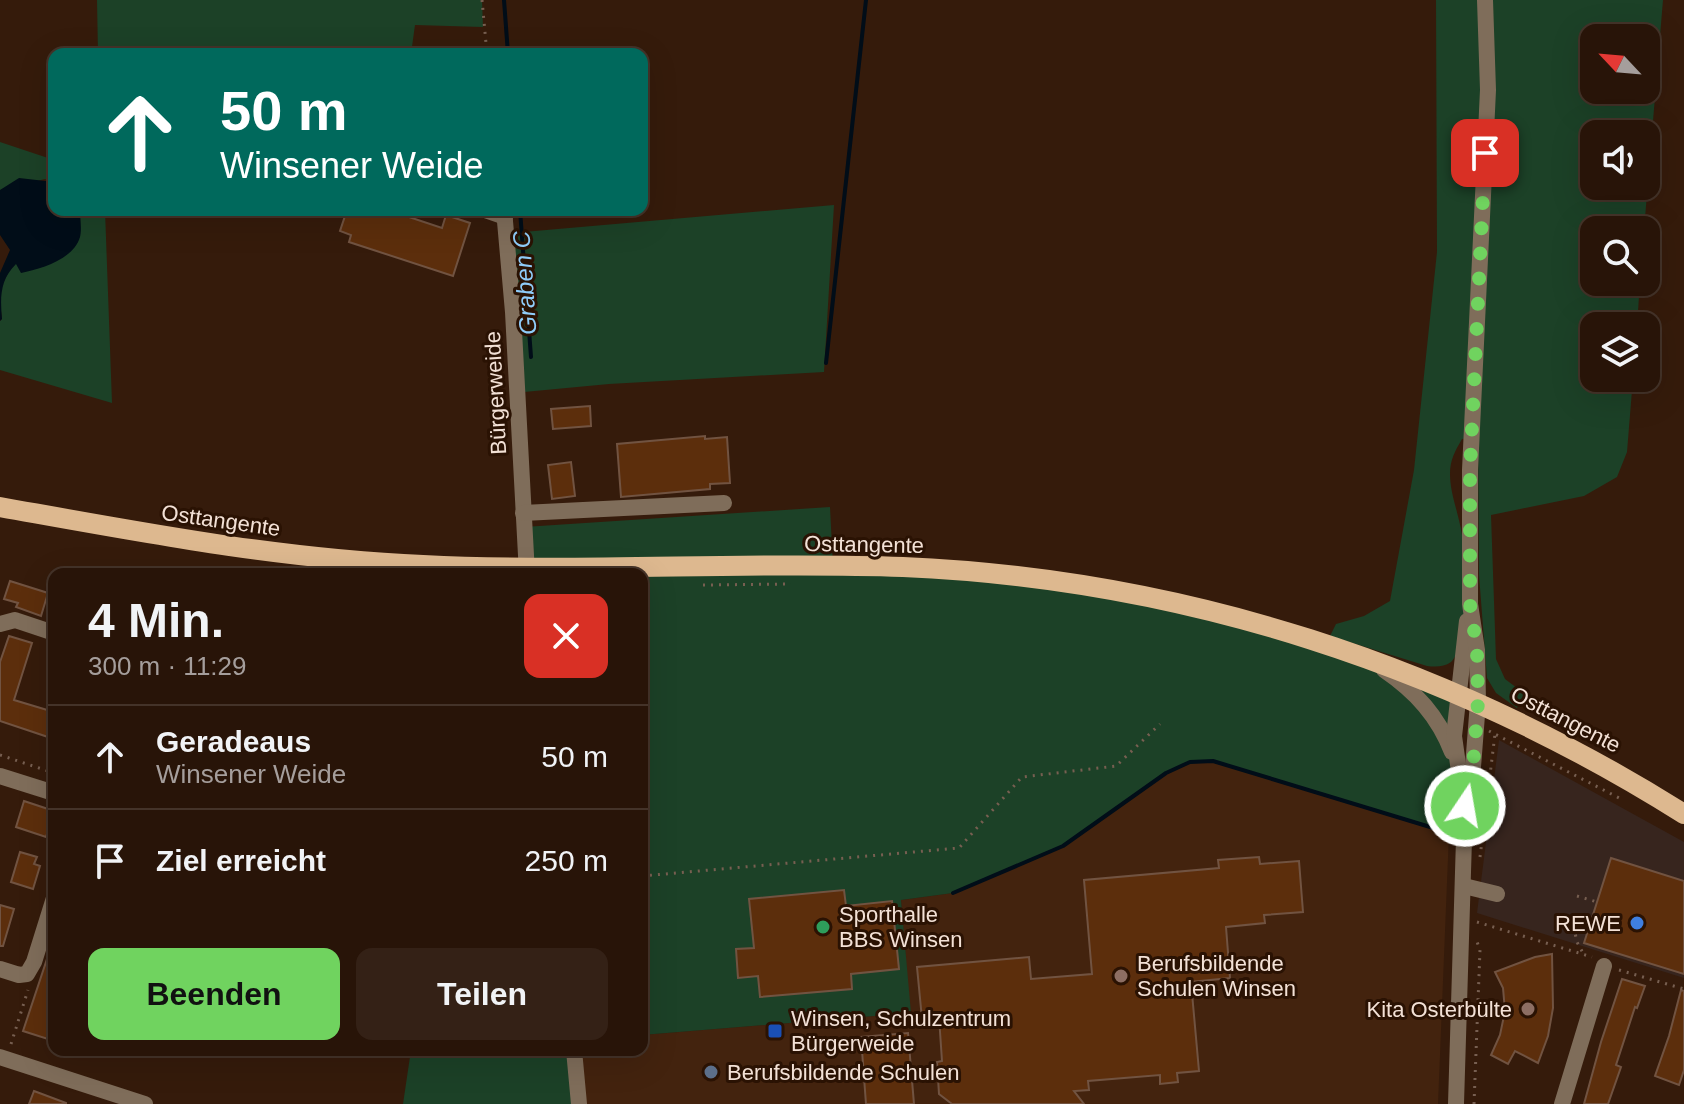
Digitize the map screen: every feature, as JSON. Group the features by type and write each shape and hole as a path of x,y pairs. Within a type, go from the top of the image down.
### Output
{"main road":[{"name":"Osttangente","path":"0,507 245,549 474,568"},
{"name":"Osttangente","path":"648,570 905,567 1063,580 1193,607 1363,656 1458,693 1566,744 1684,814"}],"street":[{"path":"1465,806 1454,736 1470,604 1470,470 1488,90 1485,0"},
{"name":"Bürgerweide","path":"504,216 513,312 526,568"},
{"path":"523,513 724,503"},
{"path":"423,565 433,568"},
{"path":"1456,1104 1465,806 1473,767 1478,702 1477,650 1470,604"},
{"path":"0,624 15,620 48,631"},
{"path":"1363,656 1409,688 1424,704 1446,738 1456,761"},
{"path":"0,776 48,791"},
{"path":"1464,886 1497,894"},
{"path":"0,969 19,975 27,974 34,962 48,917"},
{"path":"1562,1104 1604,966"},
{"path":"575,1056 579,1104"},
{"path":"3,1058 145,1104"}],"path":[{"path":"482,0 486,48"},
{"path":"704,585 796,584"},
{"path":"648,875 959,848 1022,777 1116,766 1160,724"},
{"path":"1477,727 1633,805"},
{"path":"1480,858 1495,734"},
{"path":"0,755 48,771"},
{"path":"1577,896 1597,902"},
{"path":"1572,919 1583,953"},
{"path":"1474,1104 1480,950 1473,920 1583,953 1602,960 1604,966 1684,989"},
{"path":"3,1058 29,987 27,974"}],"shaded area":[{"path":"19,178 48,181 48,216 80,216 81,234 77,245 56,262 21,273 16,264 4,283 0,321 0,273 10,250 0,235 0,190"},
{"path":"1499,740 1684,842 1684,978 1477,913"},
{"path":"1213,761 1449,833 1438,1104 579,1104 575,1056 648,1056 648,1035 910,1013 901,900 953,893 1063,846 1166,773 1190,762"}],"green space":[{"path":"97,0 482,0 483,27 415,25 412,48 98,48"},
{"path":"1436,0 1663,0 1660,36 1660,24 1580,24 1580,104 1654,104 1653,120 1580,120 1580,200 1646,200 1645,216 1580,216 1580,296 1639,296 1638,312 1580,312 1580,392 1632,392 1627,452 1617,477 1584,496 1491,515 1496,659 1505,679 1525,694 1517,708 1496,693 1487,678 1479,575 1478,438 1462,439 1450,469 1451,489 1462,535 1465,581 1461,639 1451,662 1427,666 1330,636 1336,624 1364,616 1390,601 1414,470 1437,252"},
{"path":"0,142 48,158 48,180 0,190"},
{"path":"834,205 824,372 524,392 512,233"},
{"path":"80,216 105,216 112,403 0,370 0,302 2,285 9,271 16,263 80,237"},
{"path":"830,507 833,566 905,567 1193,607 1458,693 1464,836 1213,761 1190,762 1166,773 1063,846 953,893 901,900 911,1013 648,1035 648,568 527,568 524,527"},
{"path":"410,1056 575,1056 579,1104 403,1104"}],"building":[{"path":"345,216 406,216 442,228 446,216 470,223 453,276 349,242 351,235 340,231"},
{"path":"590,406 591,426 553,429 551,409"},
{"path":"705,436 705,439 727,437 730,483 710,484 710,489 621,497 617,444"},
{"path":"571,462 575,496 552,499 548,465"},
{"path":"10,581 48,593 41,616 4,599"},
{"path":"9,636 32,643 14,700 48,710 48,737 0,721 0,662"},
{"path":"24,801 48,809 46,837 16,827"},
{"path":"20,852 37,857 34,864 40,866 33,889 11,882"},
{"path":"1259,857 1260,864 1299,861 1303,912 1264,915 1265,923 1226,927 1230,978 1191,982 1199,1071 1177,1073 1178,1082 1160,1084 1160,1075 1088,1081 1089,1090 1074,1091 1084,1104 952,1104 939,1094 937,1062 942,1061 939,1017 922,1019 917,967 1029,957 1031,979 1092,974 1084,880 1219,868 1218,860"},
{"name":"REWE","path":"1611,858 1684,881 1684,974 1584,943"},
{"name":"Sporthalle BBS Winsen","path":"844,890 846,906 892,901 899,969 851,974 852,989 760,997 758,976 738,978 736,949 754,948 749,899"},
{"path":"0,905 14,909 3,946 0,946"},
{"name":"Kita Osterbülte","path":"1552,954 1553,1008 1548,1036 1538,1063 1515,1051 1508,1064 1491,1055 1500,1035 1505,1011 1503,988 1495,972"},
{"path":"48,956 48,1039 23,1031"},
{"path":"1622,979 1645,986 1616,1065 1621,1067 1608,1104 1584,1104 1601,1042"},
{"path":"1681,990 1684,991 1684,1070 1679,1085 1655,1076"},
{"path":"908,1033 914,1104 866,1104 861,1037"},
{"path":"34,1091 66,1103 66,1104 29,1104"}],"waterway":[{"name":"Graben C","path":"504,0 508,48"},
{"path":"826,363 866,0"},
{"name":"Graben C","path":"520,216 531,357"},
{"path":"953,893 1063,846 1166,773 1190,762 1213,761 1440,830"}],"place":[{"name":"REWE","path":"1637,923"},
{"name":"Sporthalle BBS Winsen","path":"823,927"},
{"name":"Berufsbildende Schulen Winsen","path":"1121,976"},
{"name":"Kita Osterbülte","path":"1528,1009"},
{"name":"Winsen, Schulzentrum Bürgerweide","path":"775,1031"},
{"name":"Berufsbildende Schulen","path":"711,1072"}],"route":[{"path":"1465,806 1473,767 1478,702 1477,650 1470,604 1470,470 1485,153"}]}
